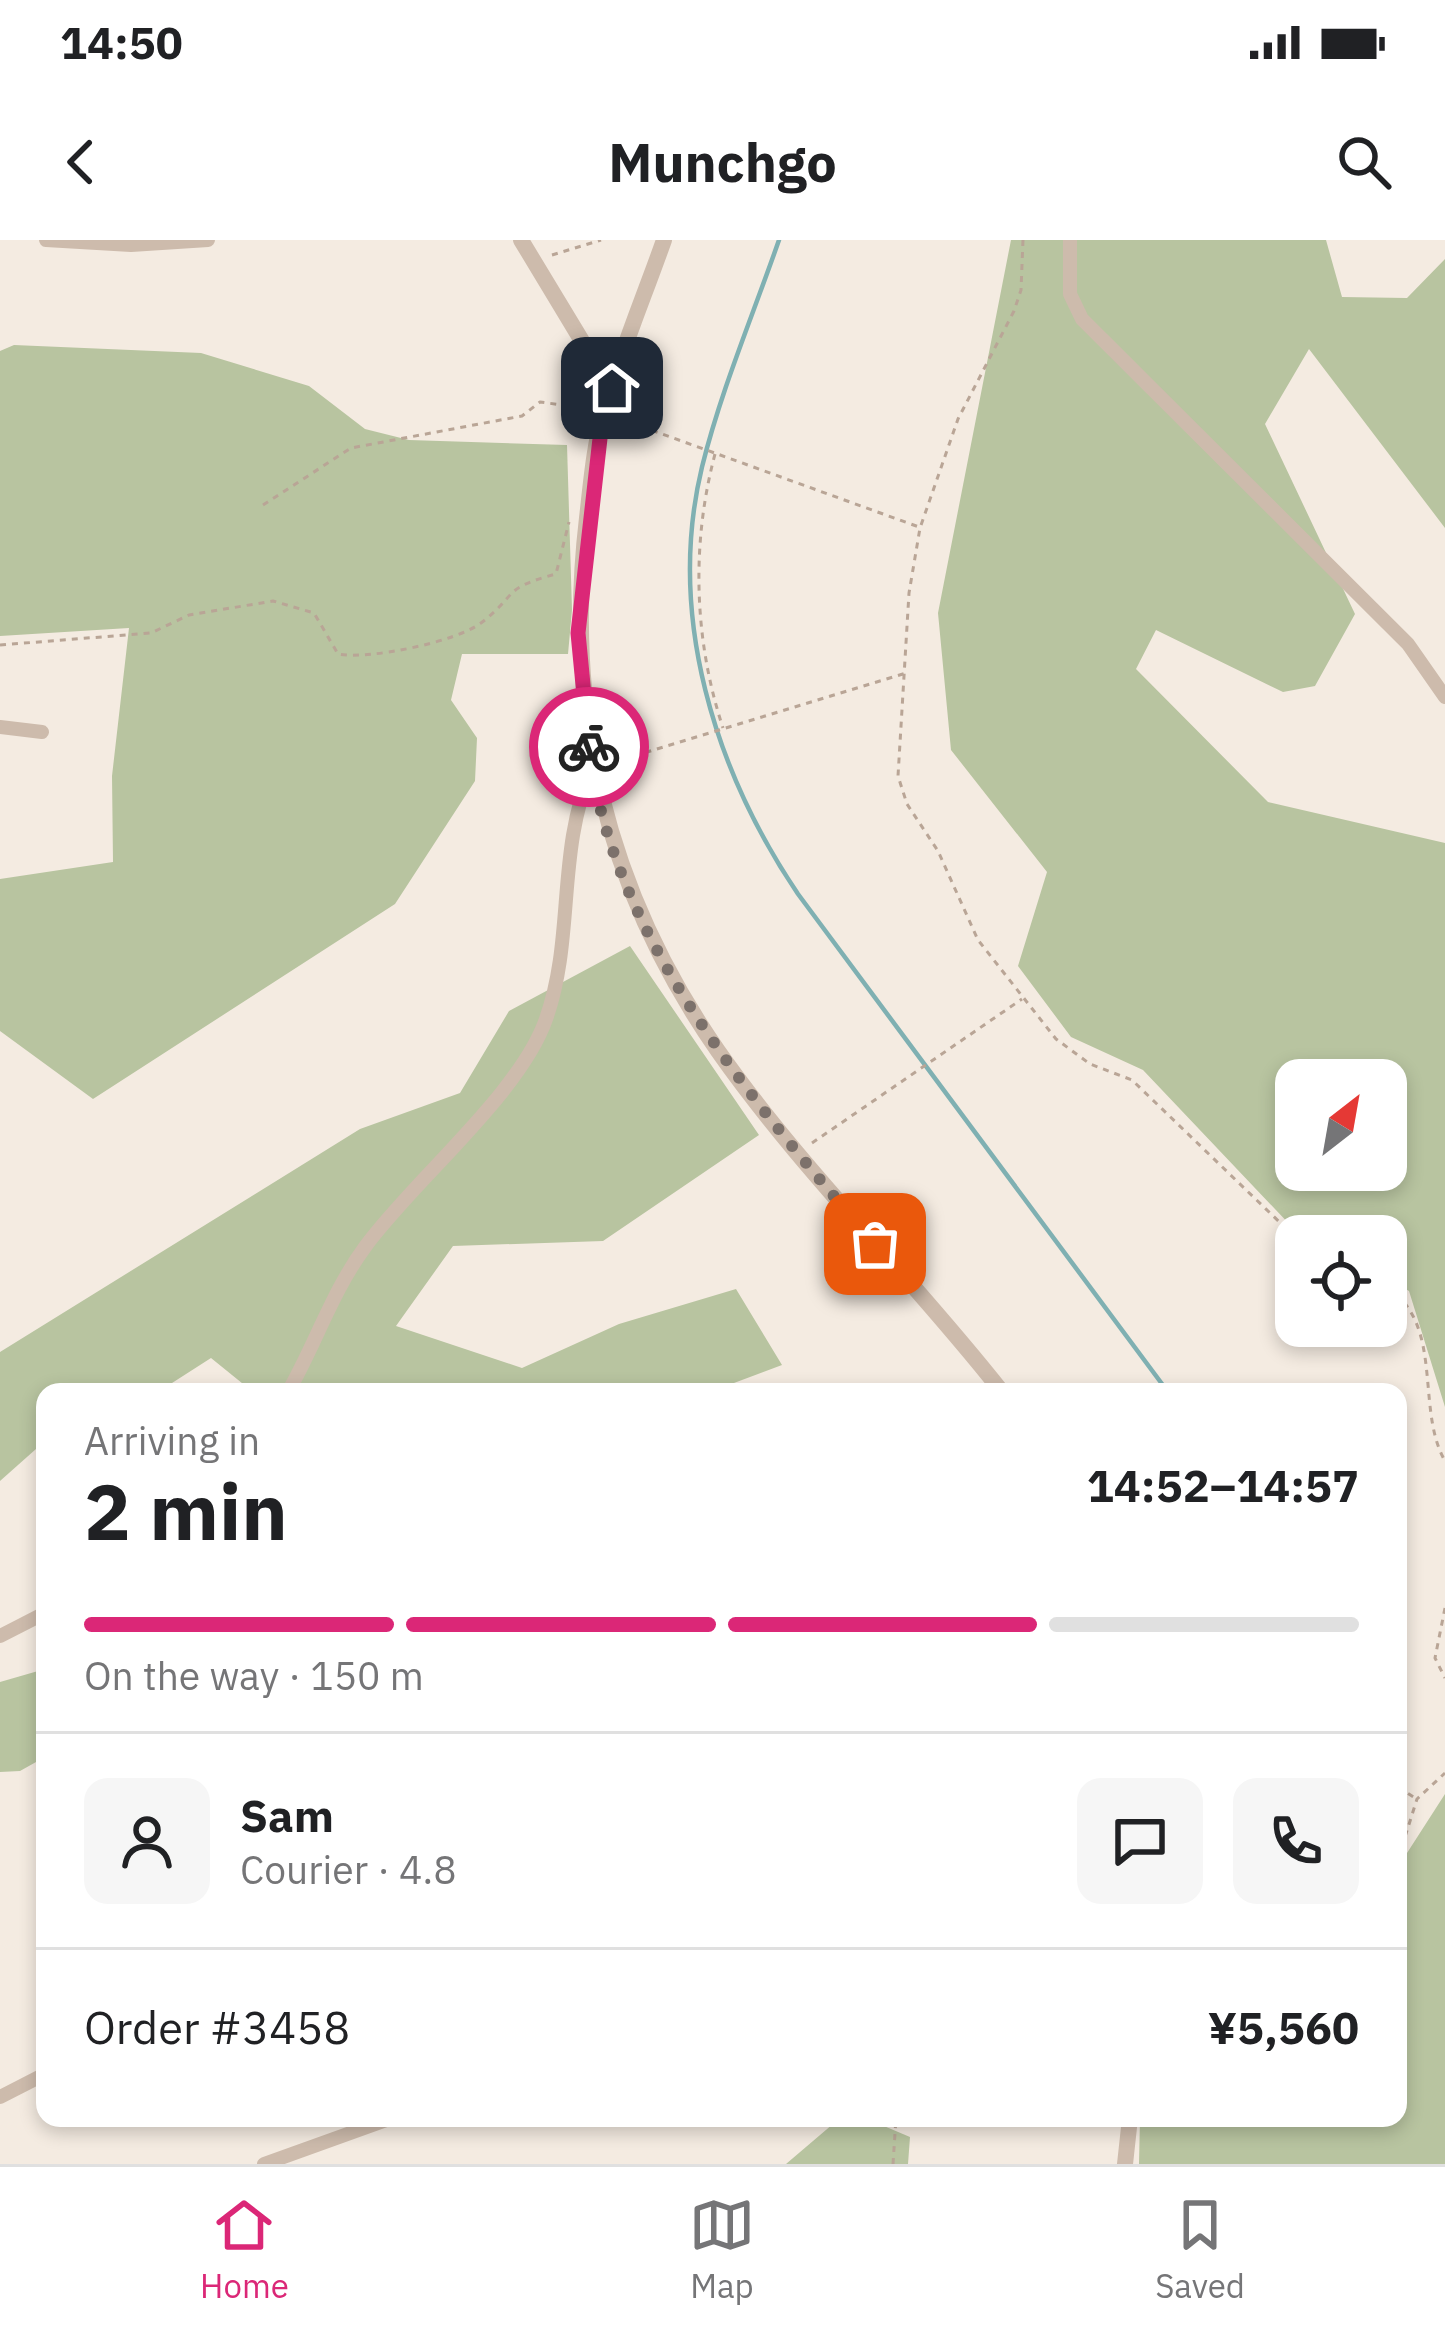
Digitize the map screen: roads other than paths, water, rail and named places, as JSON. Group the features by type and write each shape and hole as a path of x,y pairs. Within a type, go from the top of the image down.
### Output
{"street":[{"path":"46,240 131,244 208,240"},
{"path":"521,240 585,346 620,364"},
{"path":"664,240 603,412 578,633 592,769 624,870 669,968 717,1049 798,1154 994,1383"},
{"path":"1070,240 1070,294 1082,319 1408,644 1445,697"},
{"path":"0,727 42,731"},
{"path":"293,1383 367,1244 438,1168 520,1062 546,1020 570,828 592,769"},
{"path":"0,1636 36,1618"},
{"path":"0,2097 36,2079"},
{"path":"264,2164 367,2127"},
{"path":"1125,2164 1129,2127"}],"waterway":[{"path":"779,240 718,410 692,523 695,635 722,744 743,796 798,894 1161,1383"}]}
